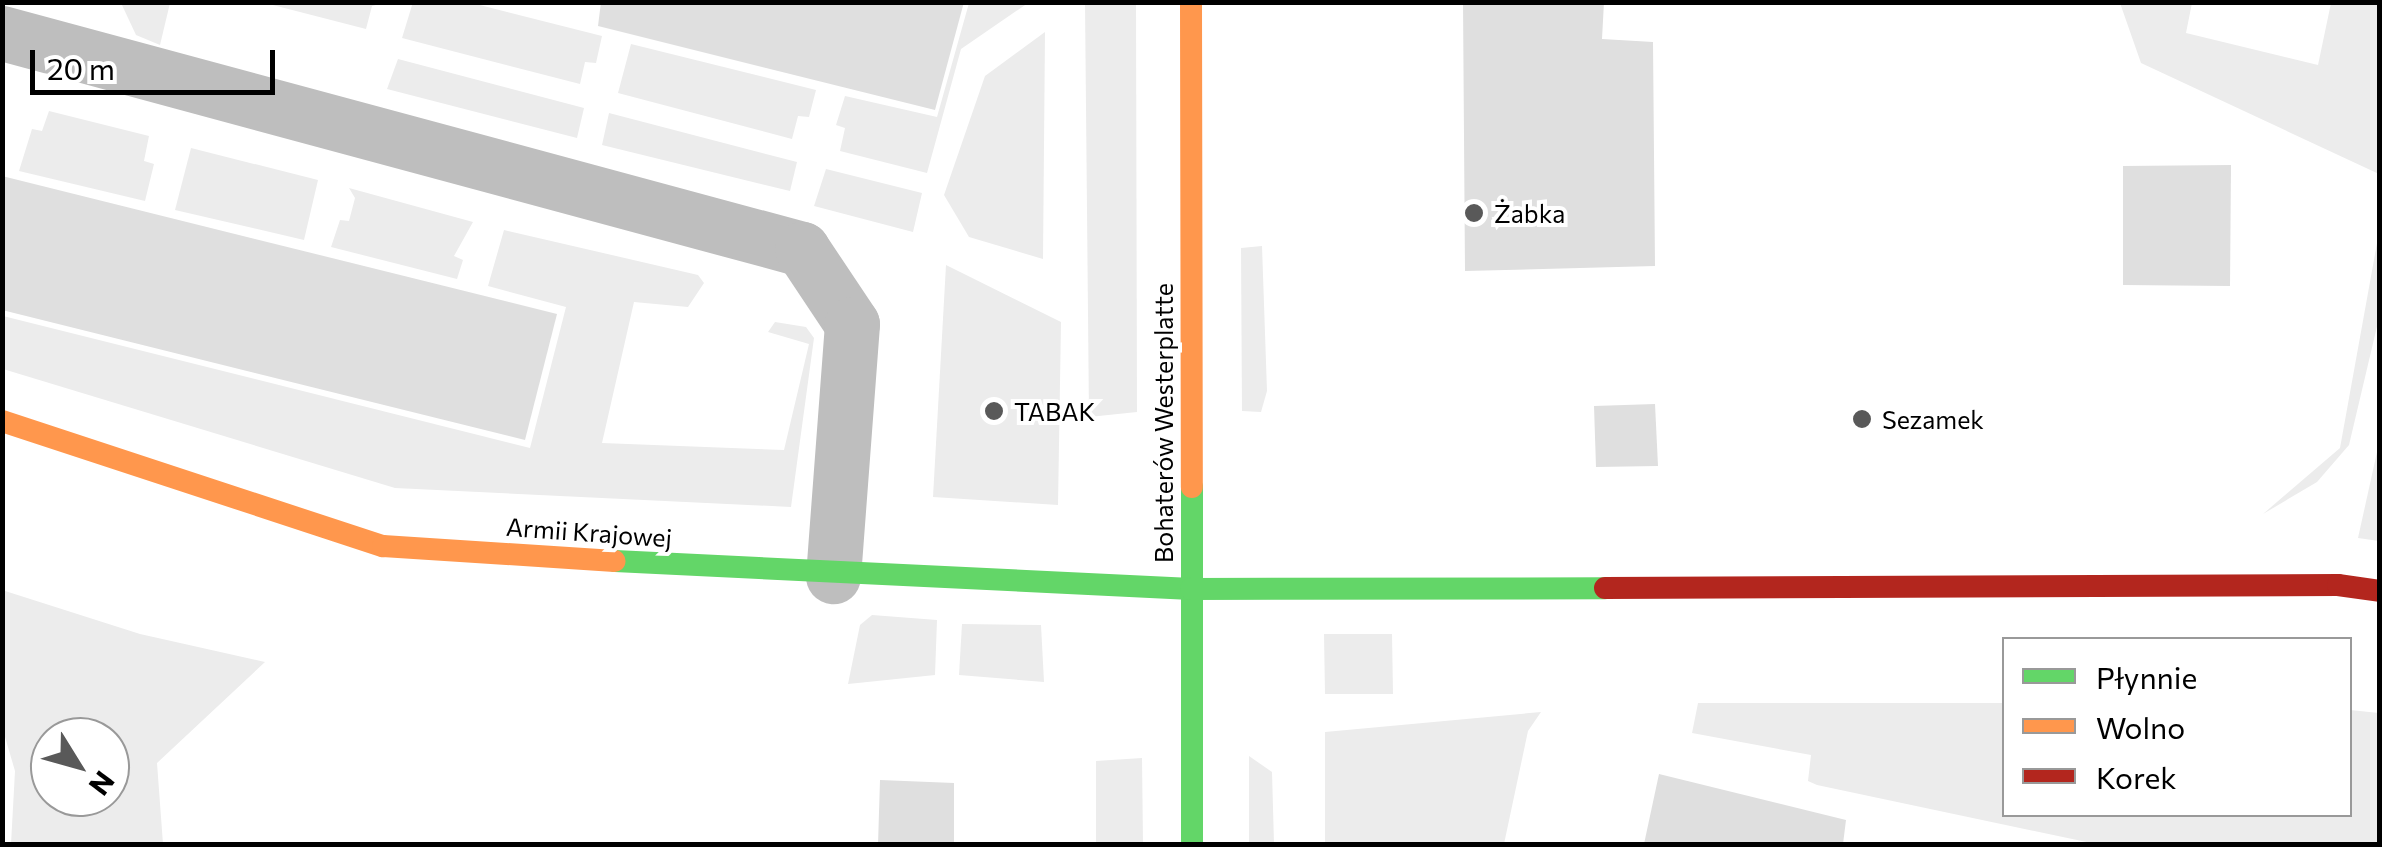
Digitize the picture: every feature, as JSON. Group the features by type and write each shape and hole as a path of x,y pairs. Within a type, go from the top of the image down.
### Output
{"street":[{"name":"Bohaterów Westerplatte","path":"1190,2 1192,844"},
{"path":"2,33 802,248 852,324 833,576"},
{"name":"Armii Krajowej","path":"2,421 383,546 833,576 1191,589 2338,585 2380,591"}],"shaded area":[{"path":"413,2 472,3 602,36 596,63 585,62 580,84 402,38"},
{"path":"121,3 170,3 160,45 136,35"},
{"path":"265,3 383,3 372,6 366,29"},
{"path":"969,3 1028,3 961,49 927,173 840,151 845,128 836,125 845,96 937,117"},
{"path":"1085,3 1136,3 1137,412 1089,417"},
{"path":"2120,3 2192,3 2186,33 2318,65 2331,3 2379,3 2379,174 2141,63"},
{"path":"1045,32 1043,259 969,237 944,195 985,76"},
{"path":"631,44 816,90 809,117 798,116 792,139 618,93"},
{"path":"398,59 584,108 577,138 387,89"},
{"path":"49,111 149,136 144,161 154,164 145,201 19,171 32,129 42,131"},
{"path":"609,113 797,162 790,191 602,145"},
{"path":"191,148 318,180 304,240 175,210"},
{"path":"826,169 922,193 913,232 814,206"},
{"path":"349,188 473,222 454,256 463,260 457,279 331,247 340,220 349,221 355,198"},
{"path":"504,230 698,275 704,283 688,307 634,302 602,443 784,450 809,344 768,332 775,322 806,327 814,338 791,507 395,488 3,369 3,316 530,448 566,307 488,286"},
{"path":"2379,232 2379,318 2349,445 2317,482 2263,514 2340,448"},
{"path":"1262,246 1267,391 1261,412 1242,411 1241,248"},
{"path":"946,265 1061,322 1058,505 933,497"},
{"path":"2379,443 2379,541 2358,538"},
{"path":"2,590 140,634 265,662 157,763 163,844 11,844 15,771 3,730"},
{"path":"872,615 937,620 935,675 848,684 860,625"},
{"path":"962,624 1041,625 1044,682 959,675"},
{"path":"1324,634 1392,634 1393,694 1325,694"},
{"path":"1698,703 2002,703 2002,817 2352,817 2352,710 2379,713 2379,844 2096,844 1817,785 1808,781 1811,755 1692,733"},
{"path":"1541,712 1528,731 1504,844 1325,844 1325,732"},
{"path":"1249,756 1272,772 1274,844 1249,844"},
{"path":"1142,758 1143,844 1096,844 1096,761"}],"building":[{"path":"601,2 964,2 935,110 598,26"},
{"path":"1463,2 1604,2 1602,39 1653,42 1655,266 1465,271"},
{"path":"2231,165 2230,286 2123,285 2123,166"},
{"path":"2,176 557,314 525,440 2,310"},
{"path":"1655,404 1658,466 1596,467 1594,406"},
{"path":"1659,774 1846,820 1843,844 1644,844"},
{"path":"880,780 954,783 954,844 878,844"}],"traffic: fast":[{"path":"1192,487 1192,844"},
{"path":"615,561 1191,589 1605,588"}],"traffic: slow":[{"path":"1191,2 1192,487"},
{"path":"2,421 383,546 615,561"}],"traffic: jam":[{"path":"1605,588 2338,585 2380,591"}],"place":[{"name":"Żabka","path":"1474,213"},
{"name":"TABAK","path":"994,411"},
{"name":"Sezamek","path":"1862,419"}]}
